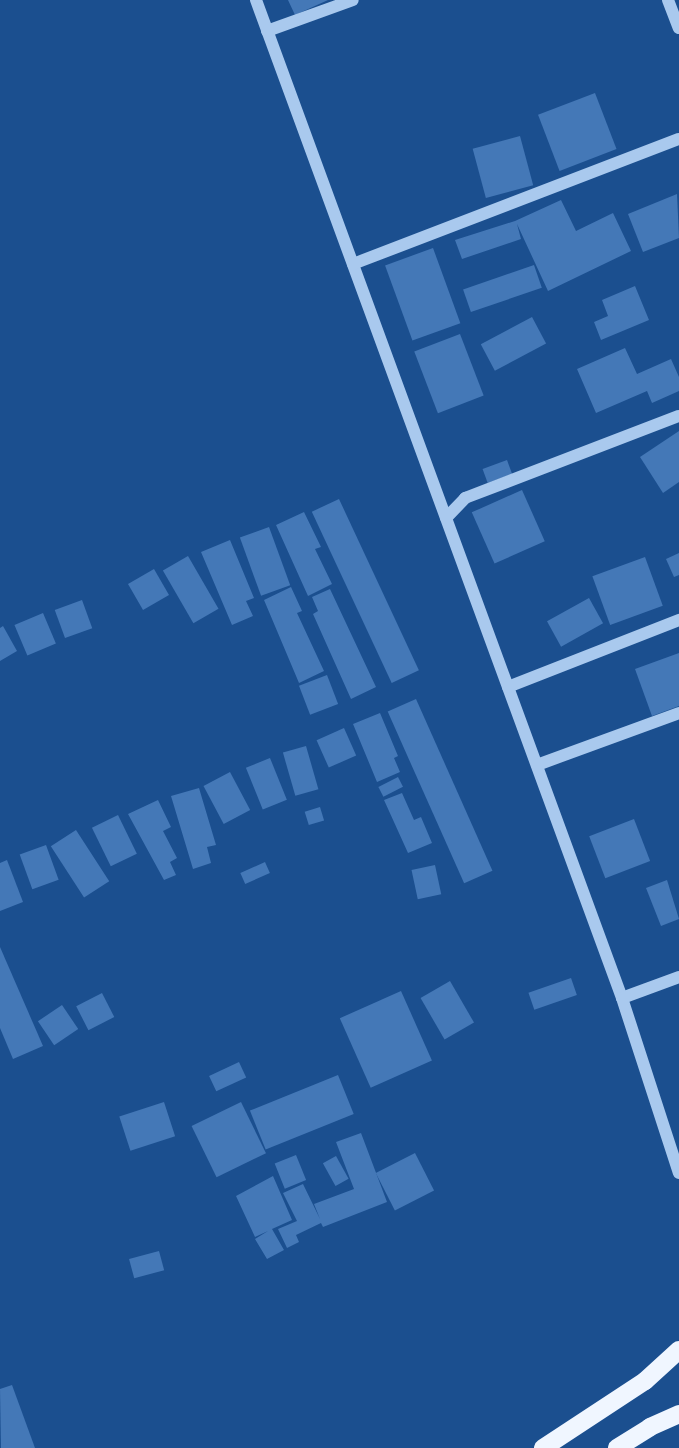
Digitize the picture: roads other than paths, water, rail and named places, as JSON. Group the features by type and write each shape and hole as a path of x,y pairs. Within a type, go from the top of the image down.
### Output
{"main road":[{"path":"543,1448 645,1381 679,1350"},
{"path":"617,1448 650,1427 679,1414"}],"street":[{"path":"256,0 622,998 679,1172"},
{"path":"267,31 354,0"},
{"path":"668,0 679,28"},
{"path":"352,264 679,139"},
{"path":"446,518 465,498 679,416"},
{"path":"508,687 679,620"},
{"path":"537,765 679,713"},
{"path":"622,998 679,977"}]}
